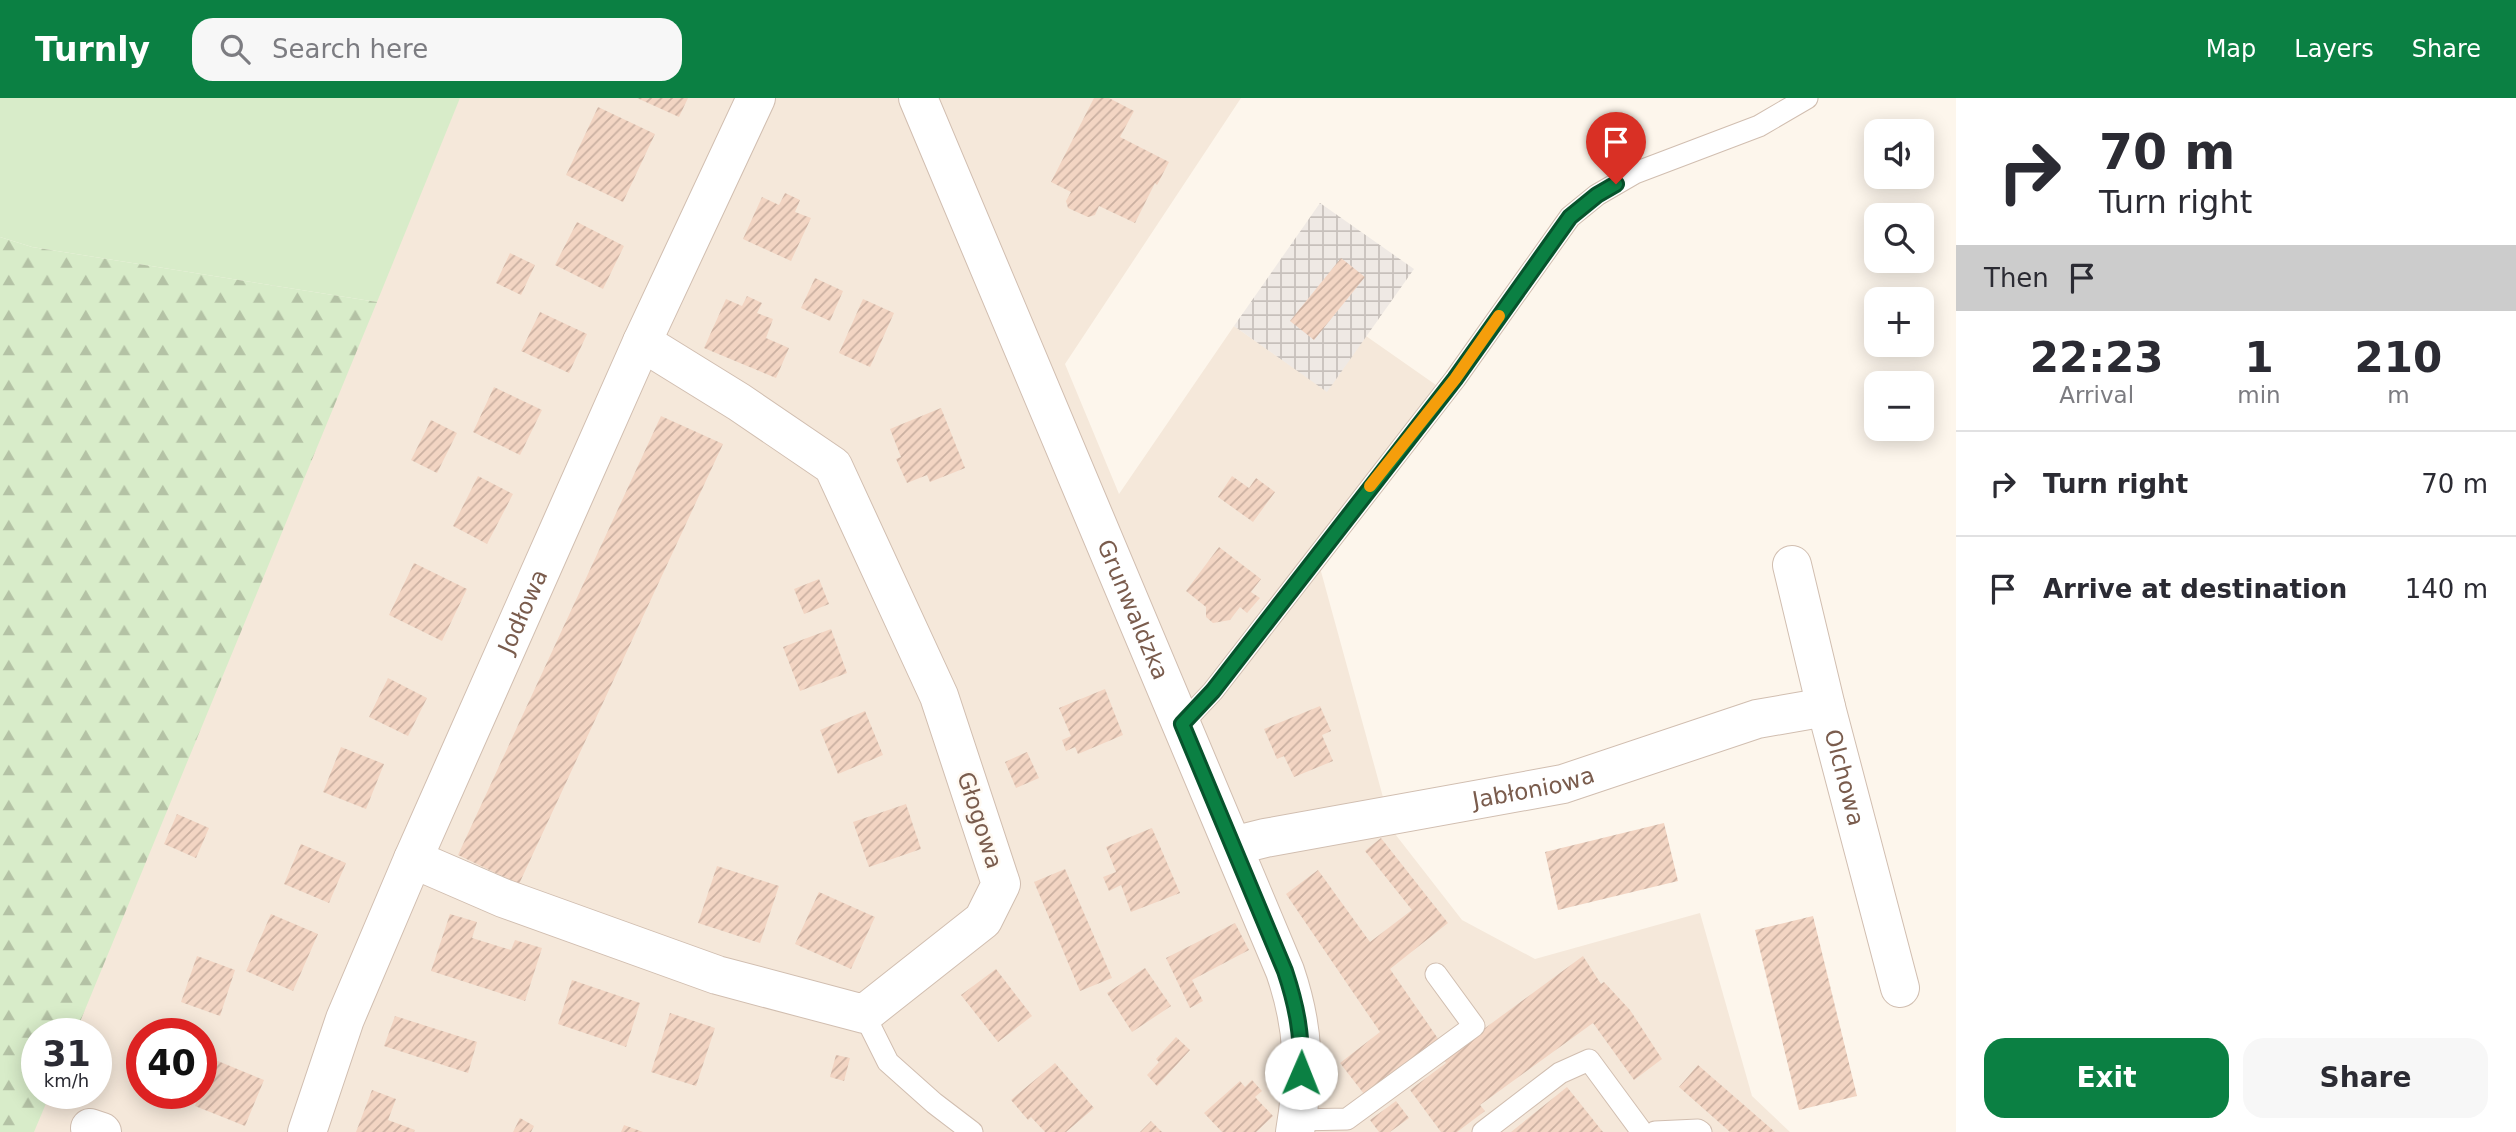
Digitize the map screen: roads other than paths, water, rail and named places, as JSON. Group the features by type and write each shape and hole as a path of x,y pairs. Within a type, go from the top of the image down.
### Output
{"street":[{"name":"Jodłowa","path":"307,1132 345,1018 413,859 642,342 755,98"},
{"name":"Grunwaldzka","path":"918,98 1285,971 1296,1004 1302,1036 1296,1126"},
{"name":"Głogowa","path":"642,342 739,402 833,466 939,695 1001,884 983,920 864,1014"},
{"name":"Olchowa","path":"1792,565 1826,707 1900,988"},
{"name":"Jabłoniowa","path":"1233,846 1563,784 1757,719 1826,707"},
{"path":"413,859 503,898 717,975 864,1014"}],"lane":[{"path":"1182,724 1213,691 1455,379 1570,217 1597,195 1635,173 1759,126 1807,98"},
{"path":"1296,1126 1347,1119 1474,1026 1436,974"},
{"path":"864,1014 888,1062 972,1132"},
{"path":"1482,1132 1559,1073 1589,1060 1642,1132"},
{"path":"1655,1132 1701,1132"}]}
